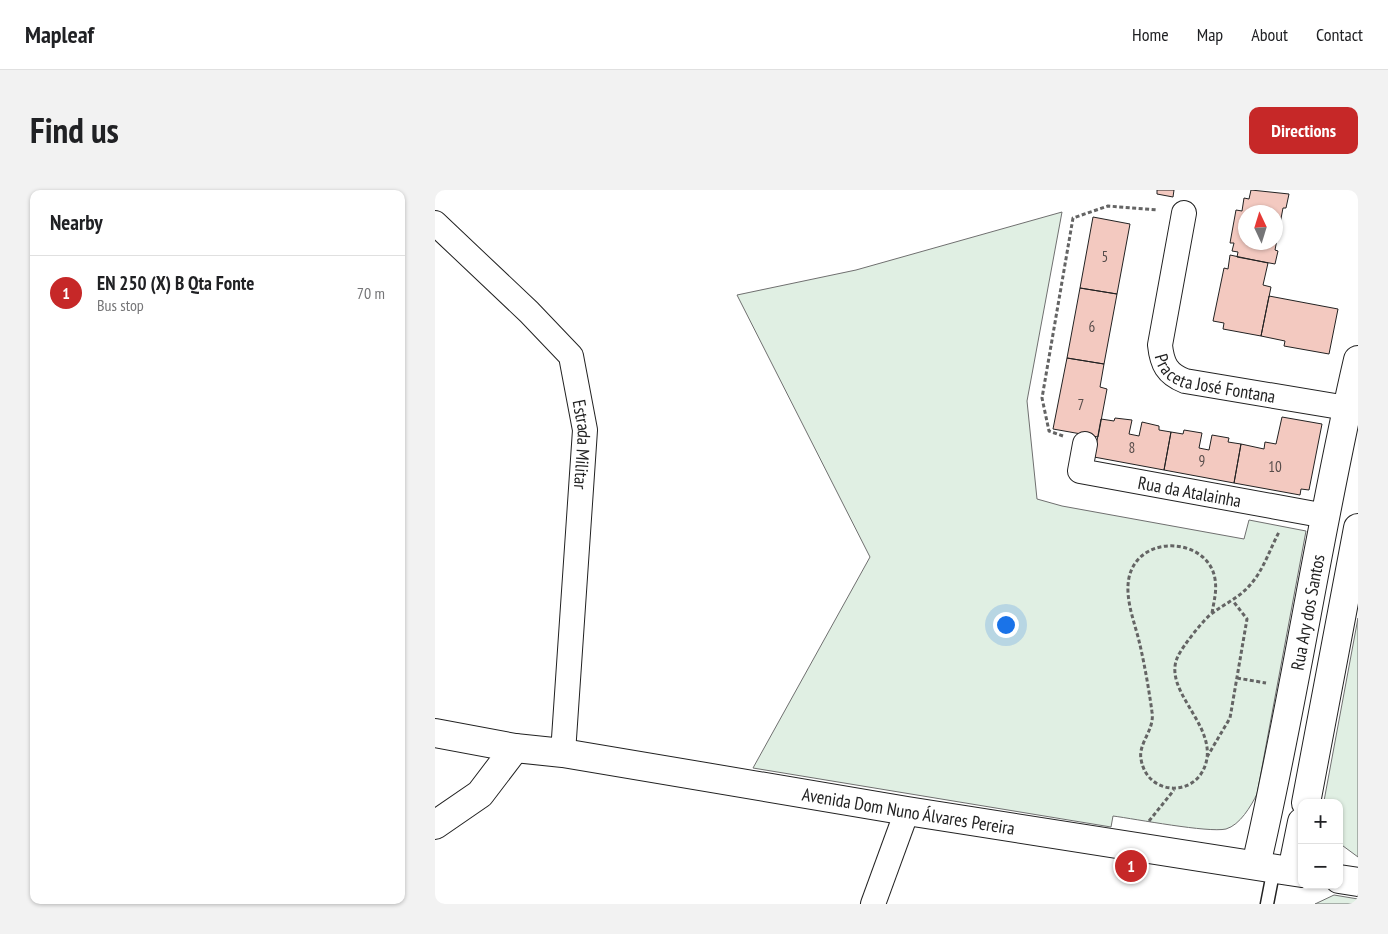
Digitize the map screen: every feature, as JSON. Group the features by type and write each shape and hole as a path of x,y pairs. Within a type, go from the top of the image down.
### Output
{"street":[{"name":"Praceta José Fontana","path":"1185,213 1160,345 1161,358 1169,373 1185,381 1353,409"},
{"name":"Estrada Militar","path":"435,223 529,312 571,356 585,430 563,753"},
{"name":"Rua Ary dos Santos","path":"1281,869 1280,759 1326,516 1353,409 1358,360"},
{"name":"Rua da Atalainha","path":"1085,444 1080,471 1326,516"},
{"name":"Rua Ary dos Santos","path":"1307,799 1358,528"},
{"name":"Avenida Dom Nuno Álvares Pereira","path":"435,733 515,748 563,753 907,811 1281,869"},
{"path":"435,825 480,794 515,748"},
{"path":"873,904 907,811"},
{"path":"1281,869 1298,831"},
{"path":"1343,880 1358,882"}],"lane":[{"path":"1267,904 1281,869"}],"path":[{"path":"1085,444 1049,432 1042,398 1073,218 1108,206 1185,213"},
{"path":"1207,758 1201,726 1177,685 1175,669 1178,656 1212,613 1233,601 1256,579 1290,509"},
{"path":"1174,790 1161,786 1145,773 1140,757 1144,742 1151,731 1153,715 1140,644 1129,600 1131,570 1140,558 1152,549 1168,545 1196,551 1209,565 1215,578 1216,594 1212,613"},
{"path":"1135,846 1150,820 1174,790 1189,785 1201,774 1207,758 1230,718 1247,620 1233,601"}],"green space":[{"path":"1062,212 1027,401 1037,499 1062,506 1244,539 1249,520 1306,531 1257,794 1236,824 1226,829 1204,829 1113,816 1111,827 753,768 870,557 737,295 856,270"},
{"path":"1358,618 1358,857 1343,846 1343,799 1324,799"},
{"path":"1334,895 1358,899 1358,904 1315,904"}],"building":[{"path":"1157,190 1174,190 1173,197 1157,194"},
{"path":"1251,190 1289,194 1286,208 1283,208 1283,205 1243,205 1244,198 1249,199"},
{"path":"1236,210 1238,210 1238,250 1278,251 1275,264 1237,257 1238,252 1232,251 1234,243 1230,243"},
{"path":"1093,217 1130,224 1117,294 1080,288"},
{"path":"1230,255 1268,263 1263,285 1271,287 1261,336 1223,329 1224,323 1213,321 1224,268 1228,269"},
{"path":"1080,288 1117,294 1104,364 1067,358"},
{"path":"1269,296 1338,309 1329,354 1284,346 1285,341 1261,336"},
{"path":"1067,358 1104,364 1100,387 1107,389 1098,437 1053,429"},
{"path":"1282,417 1322,424 1309,490 1301,489 1300,495 1234,483 1241,444 1264,449 1265,442 1276,444"},
{"path":"1115,418 1132,420 1129,434 1139,436 1142,422 1159,426 1159,430 1171,432 1164,470 1094,457 1101,419 1114,421"},
{"path":"1184,430 1202,433 1199,448 1209,450 1212,435 1229,438 1228,442 1241,444 1234,483 1164,470 1171,432 1183,434"}],"place":[{"name":"EN 250 (X) B Qta Fonte","path":"1131,866"}]}
